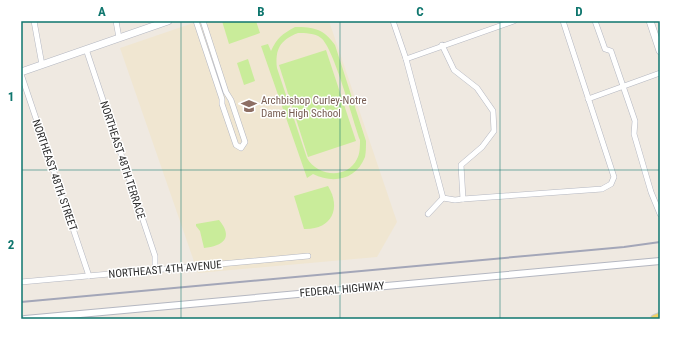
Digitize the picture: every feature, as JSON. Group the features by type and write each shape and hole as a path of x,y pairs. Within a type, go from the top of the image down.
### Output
{"main road":[{"path":"21,73 168,21"},
{"path":"650,21 660,49"},
{"path":"655,319 660,317"}],"street":[{"path":"34,21 42,65"},
{"path":"116,21 119,38"},
{"path":"196,21 236,145 241,148 244,142 231,100 226,92 202,21"},
{"path":"394,21 406,59 443,198"},
{"path":"406,59 442,45 514,21"},
{"path":"443,198 455,200 602,189 611,184 614,177 562,21"},
{"path":"596,21 605,49 611,51 635,121 634,134 651,192 660,214"},
{"path":"442,45 454,70 477,88 493,111 494,131 482,147 461,165 464,199"},
{"name":"NORTHEAST 48TH TERRACE","path":"86,49 155,256 155,270"},
{"name":"NORTHEAST 48TH STREET","path":"21,73 89,276"},
{"path":"588,99 660,73"},
{"path":"428,214 443,198"},
{"name":"NORTHEAST 4TH AVENUE","path":"21,282 308,256"},
{"name":"FEDERAL HIGHWAY","path":"25,319 660,261"}],"shaded area":[{"name":"Archbishop Curley-Notre Dame High School","path":"199,21 329,21 397,222 377,257 198,273 120,48"}],"green space":[{"path":"222,21 256,21 260,33 229,44"},
{"path":"295,27 313,28 323,32 335,45 366,141 365,157 361,165 356,171 343,178 328,179 313,174 307,178 261,46 268,44 271,51 275,43 283,34","holes":["298,33 316,35 326,44 332,55 343,86 360,140 357,159 352,166 339,173 325,172 318,169 307,158 277,68 277,56 280,46 287,39"]},
{"path":"326,50 356,141 308,157 279,65"},
{"path":"248,59 255,81 244,85 237,63"},
{"path":"328,186 334,203 334,210 331,216 327,222 321,226 304,229 294,196"},
{"path":"219,220 226,232 224,240 221,243 211,247 204,248 200,231 196,224"}],"railway":[{"path":"21,302 624,247 660,242"}],"place":[{"name":"Archbishop Curley-Notre Dame High School","path":"249,106"}]}
